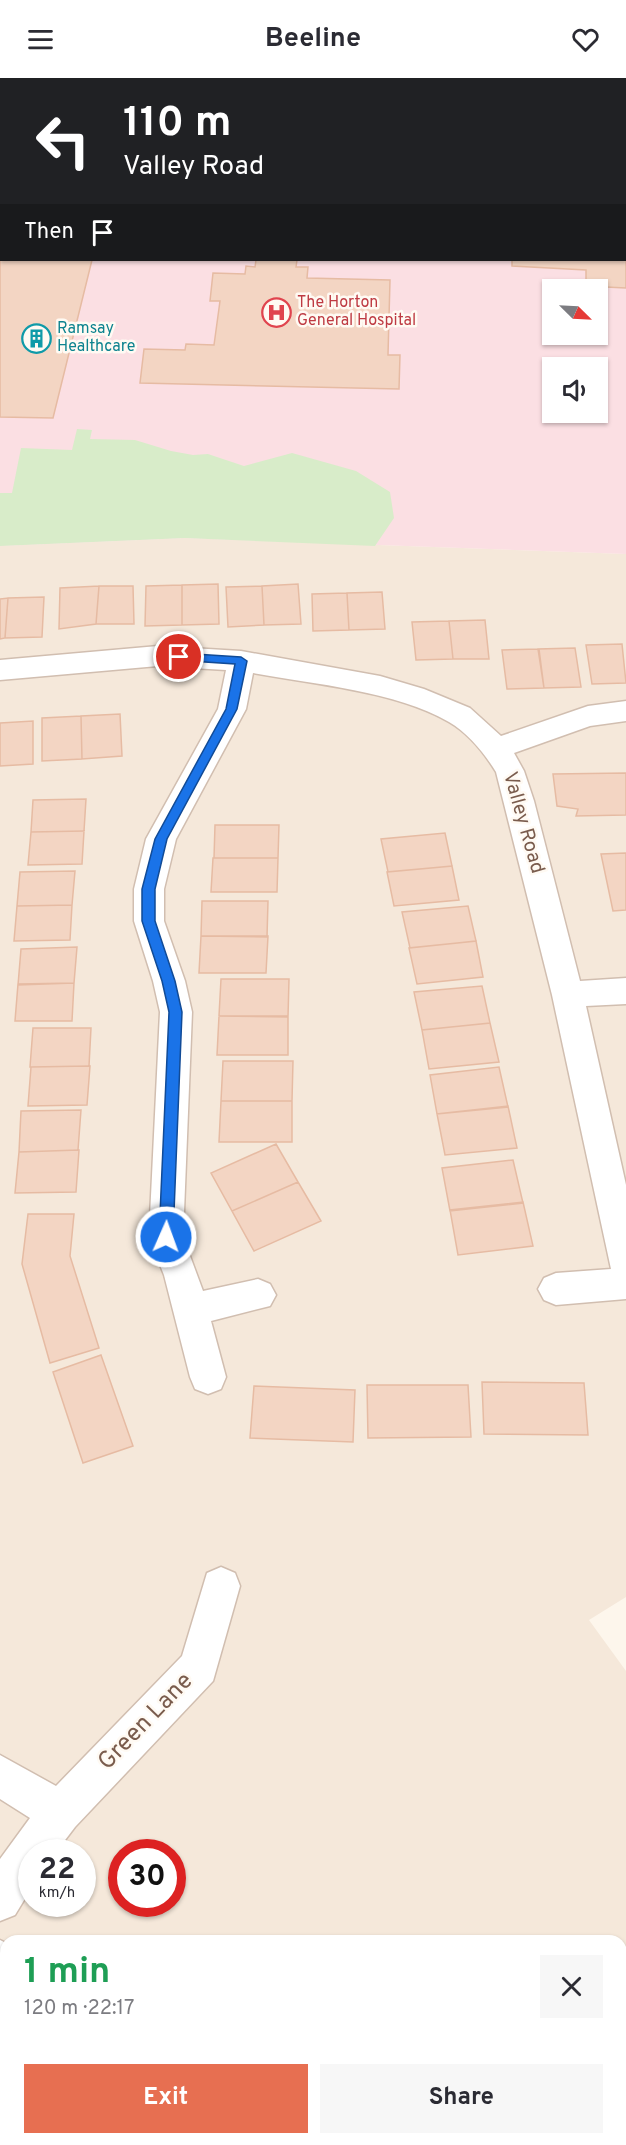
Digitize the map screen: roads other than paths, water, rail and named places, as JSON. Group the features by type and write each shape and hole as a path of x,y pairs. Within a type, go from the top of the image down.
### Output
{"street":[{"name":"Valley Road","path":"0,670 158,656 241,661 380,686 414,696 460,715 496,748 510,771 519,801 568,995 626,1264"},
{"path":"208,1377 181,1275 166,1237 176,1012 169,981 149,921 148,889 161,839 232,709 241,661"},
{"path":"496,748 588,716 626,711"},
{"path":"568,995 626,991"},
{"path":"556,1289 626,1282"},
{"path":"190,1310 258,1295"},
{"name":"Green Lane","path":"0,1900 7,1885 60,1812 199,1667 221,1586"},
{"path":"0,1776 60,1812"}],"place":[{"name":"The Horton General Hospital","path":"276,312"},
{"name":"Ramsay Healthcare","path":"36,338"}]}
